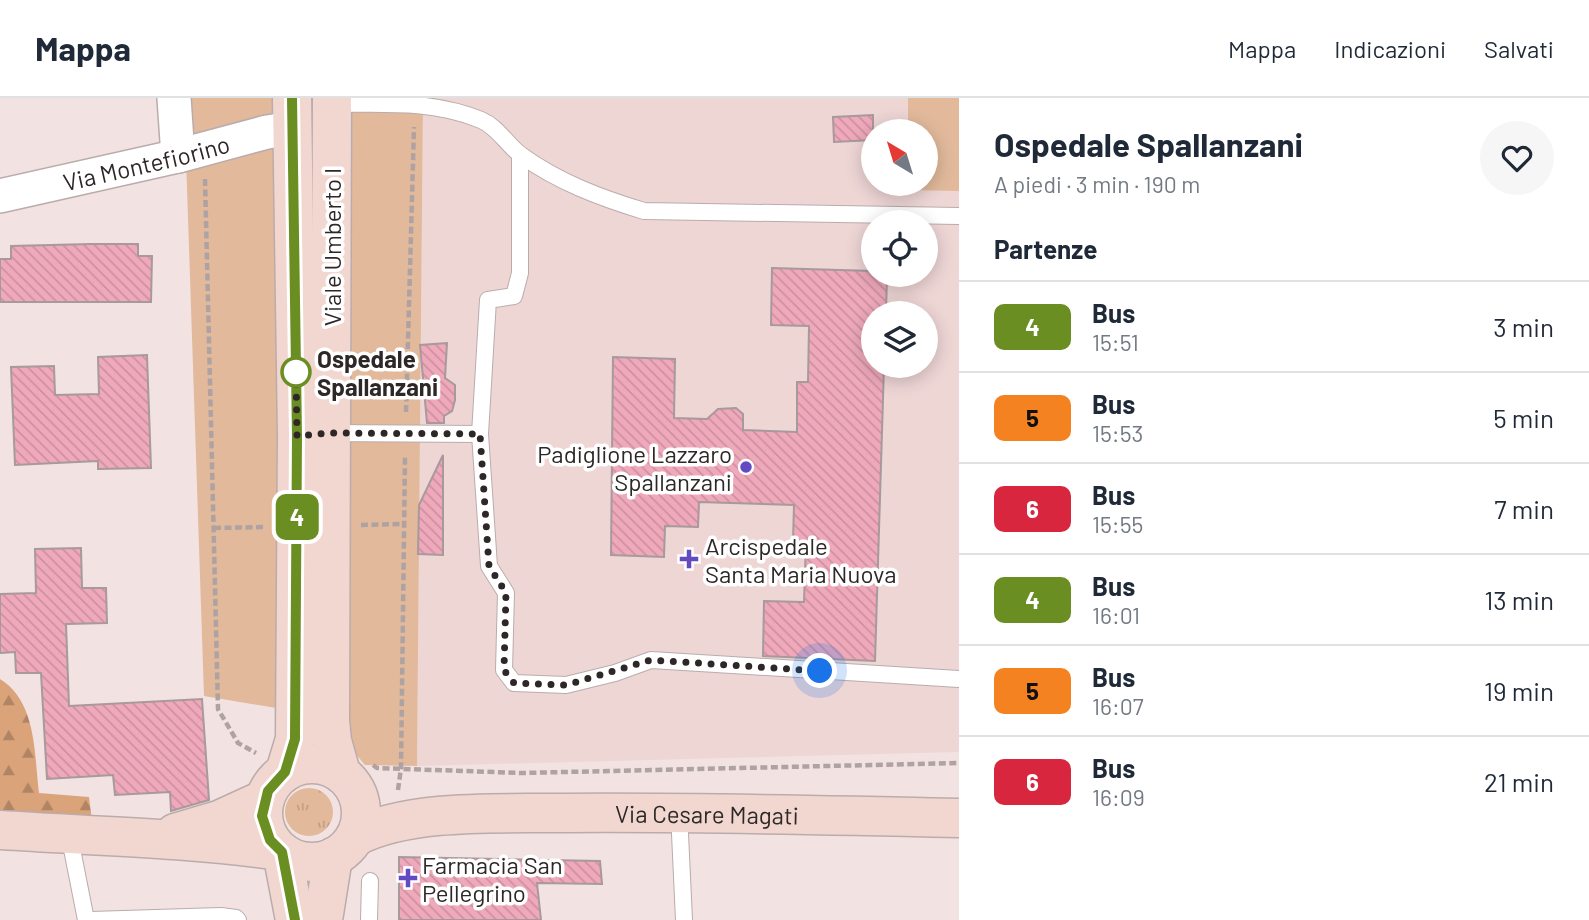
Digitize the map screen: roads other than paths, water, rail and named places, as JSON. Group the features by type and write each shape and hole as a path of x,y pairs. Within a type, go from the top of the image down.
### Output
{"main road":[{"name":"Viale Umberto I","path":"323,920 344,847 360,820 360,805 332,741 314,434 332,101"},
{"path":"159,837 219,820 271,776 295,739 314,434 293,113"},
{"path":"271,776 309,764 326,766 346,778"},
{"path":"271,776 262,816 270,840 281,851 295,860 311,862 344,847"},
{"name":"Via Cesare Magati","path":"346,778 396,801 454,814"},
{"name":"Via Cesare Magati","path":"344,847 381,827 454,814 679,812 959,818"},
{"path":"0,830 121,838 159,837 281,851"},
{"path":"281,851 295,920"}],"street":[{"path":"174,98 191,152"},
{"name":"Via Montefiorino","path":"0,196 267,132 293,113"}],"lane":[{"path":"332,101 414,103 446,108 484,121 520,154 569,183 603,199 644,211 959,216"},
{"path":"520,154 520,273 514,296 488,300 480,434 489,566 506,593 504,670 514,683 566,685 651,660 959,679"},
{"path":"314,434 480,434"},
{"path":"679,812 684,920"},
{"path":"69,835 88,920 221,916 238,920"},
{"path":"369,920 370,881"}],"place":[{"name":"Ospedale Spallanzani","path":"296,372"},
{"name":"Padiglione Lazzaro Spallanzani","path":"746,467"},
{"name":"Arcispedale Santa Maria Nuova","path":"689,559"},
{"name":"Farmacia San Pellegrino","path":"408,878"}]}
